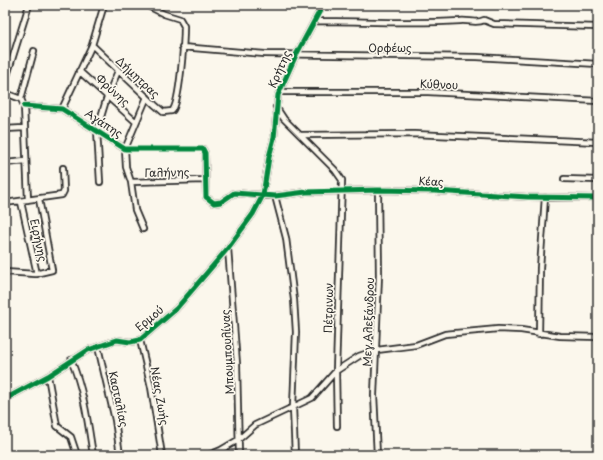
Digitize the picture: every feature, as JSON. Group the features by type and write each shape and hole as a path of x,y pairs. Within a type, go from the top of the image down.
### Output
{"street":[{"path":"5,82 29,5"},
{"path":"62,109 92,45 104,5"},
{"path":"146,5 164,14 180,19 184,26 182,47"},
{"name":"Κρήτης","path":"263,195 269,157 274,138 276,107 279,92 296,55 323,5"},
{"path":"314,20 450,22 461,20 477,22 484,20 494,24 598,27"},
{"name":"Δήμητρας","path":"92,45 118,71 164,112 170,113 175,109 179,88 182,47"},
{"name":"Ορφέως","path":"182,47 296,55 477,57 598,64"},
{"path":"28,200 24,106 21,99 34,51"},
{"name":"Φρύνης","path":"79,71 136,122"},
{"path":"100,182 97,130 107,96 118,71"},
{"name":"Κύθνου","path":"279,92 428,92 598,101"},
{"path":"5,93 21,99"},
{"path":"142,229 135,210 131,182 126,168 125,149 147,97"},
{"name":"Αγάπης","path":"24,106 62,109 125,149 203,149 205,153 204,180"},
{"name":"Πέτρινων","path":"276,107 284,119 339,176 343,186 336,371 337,426"},
{"path":"5,129 24,128"},
{"path":"301,136 414,134 598,142"},
{"path":"5,163 26,161"},
{"path":"5,203 58,197 64,193 63,168"},
{"path":"564,179 598,180"},
{"name":"Κέας","path":"204,180 206,197 214,203 221,202 234,193 275,196 306,192 378,190 598,198"},
{"name":"Γαλήνης","path":"131,182 204,180"},
{"name":"Μεγ.Αλεξάνδρου","path":"377,455 374,395 379,275 378,190"},
{"name":"Ερμού","path":"5,399 48,376 71,360 98,347 117,340 130,342 140,340 176,308 228,248 253,214 263,195"},
{"path":"275,196 286,238 294,300 296,332 293,407 296,455"},
{"path":"539,334 540,268 545,197"},
{"path":"36,274 51,271 52,265 39,199"},
{"name":"Ειρήνης","path":"5,272 36,274 21,202"},
{"name":"Μπουμπουλίνας","path":"228,248 237,364 239,455"},
{"path":"209,455 238,440 255,425 312,398 336,371 359,356 377,350 416,345 445,334 470,331 521,330 539,334 598,337"},
{"name":"Νέας Ζωής","path":"140,340 152,387 162,455"},
{"name":"Κασταλίας","path":"98,347 114,414 120,455"},
{"path":"71,360 78,376 93,455"},
{"path":"48,376 57,426 71,437 77,455"}],"cycle path":[{"path":"5,399 48,376 88,350 117,340 130,342 140,340 176,309 228,248 253,214 263,195 269,157 274,138 278,95 296,55 323,5"},
{"path":"24,106 62,109 125,149 203,149 205,153 206,197 214,203 221,202 234,193 275,196 306,192 378,190 435,191 528,197 598,198"}]}
